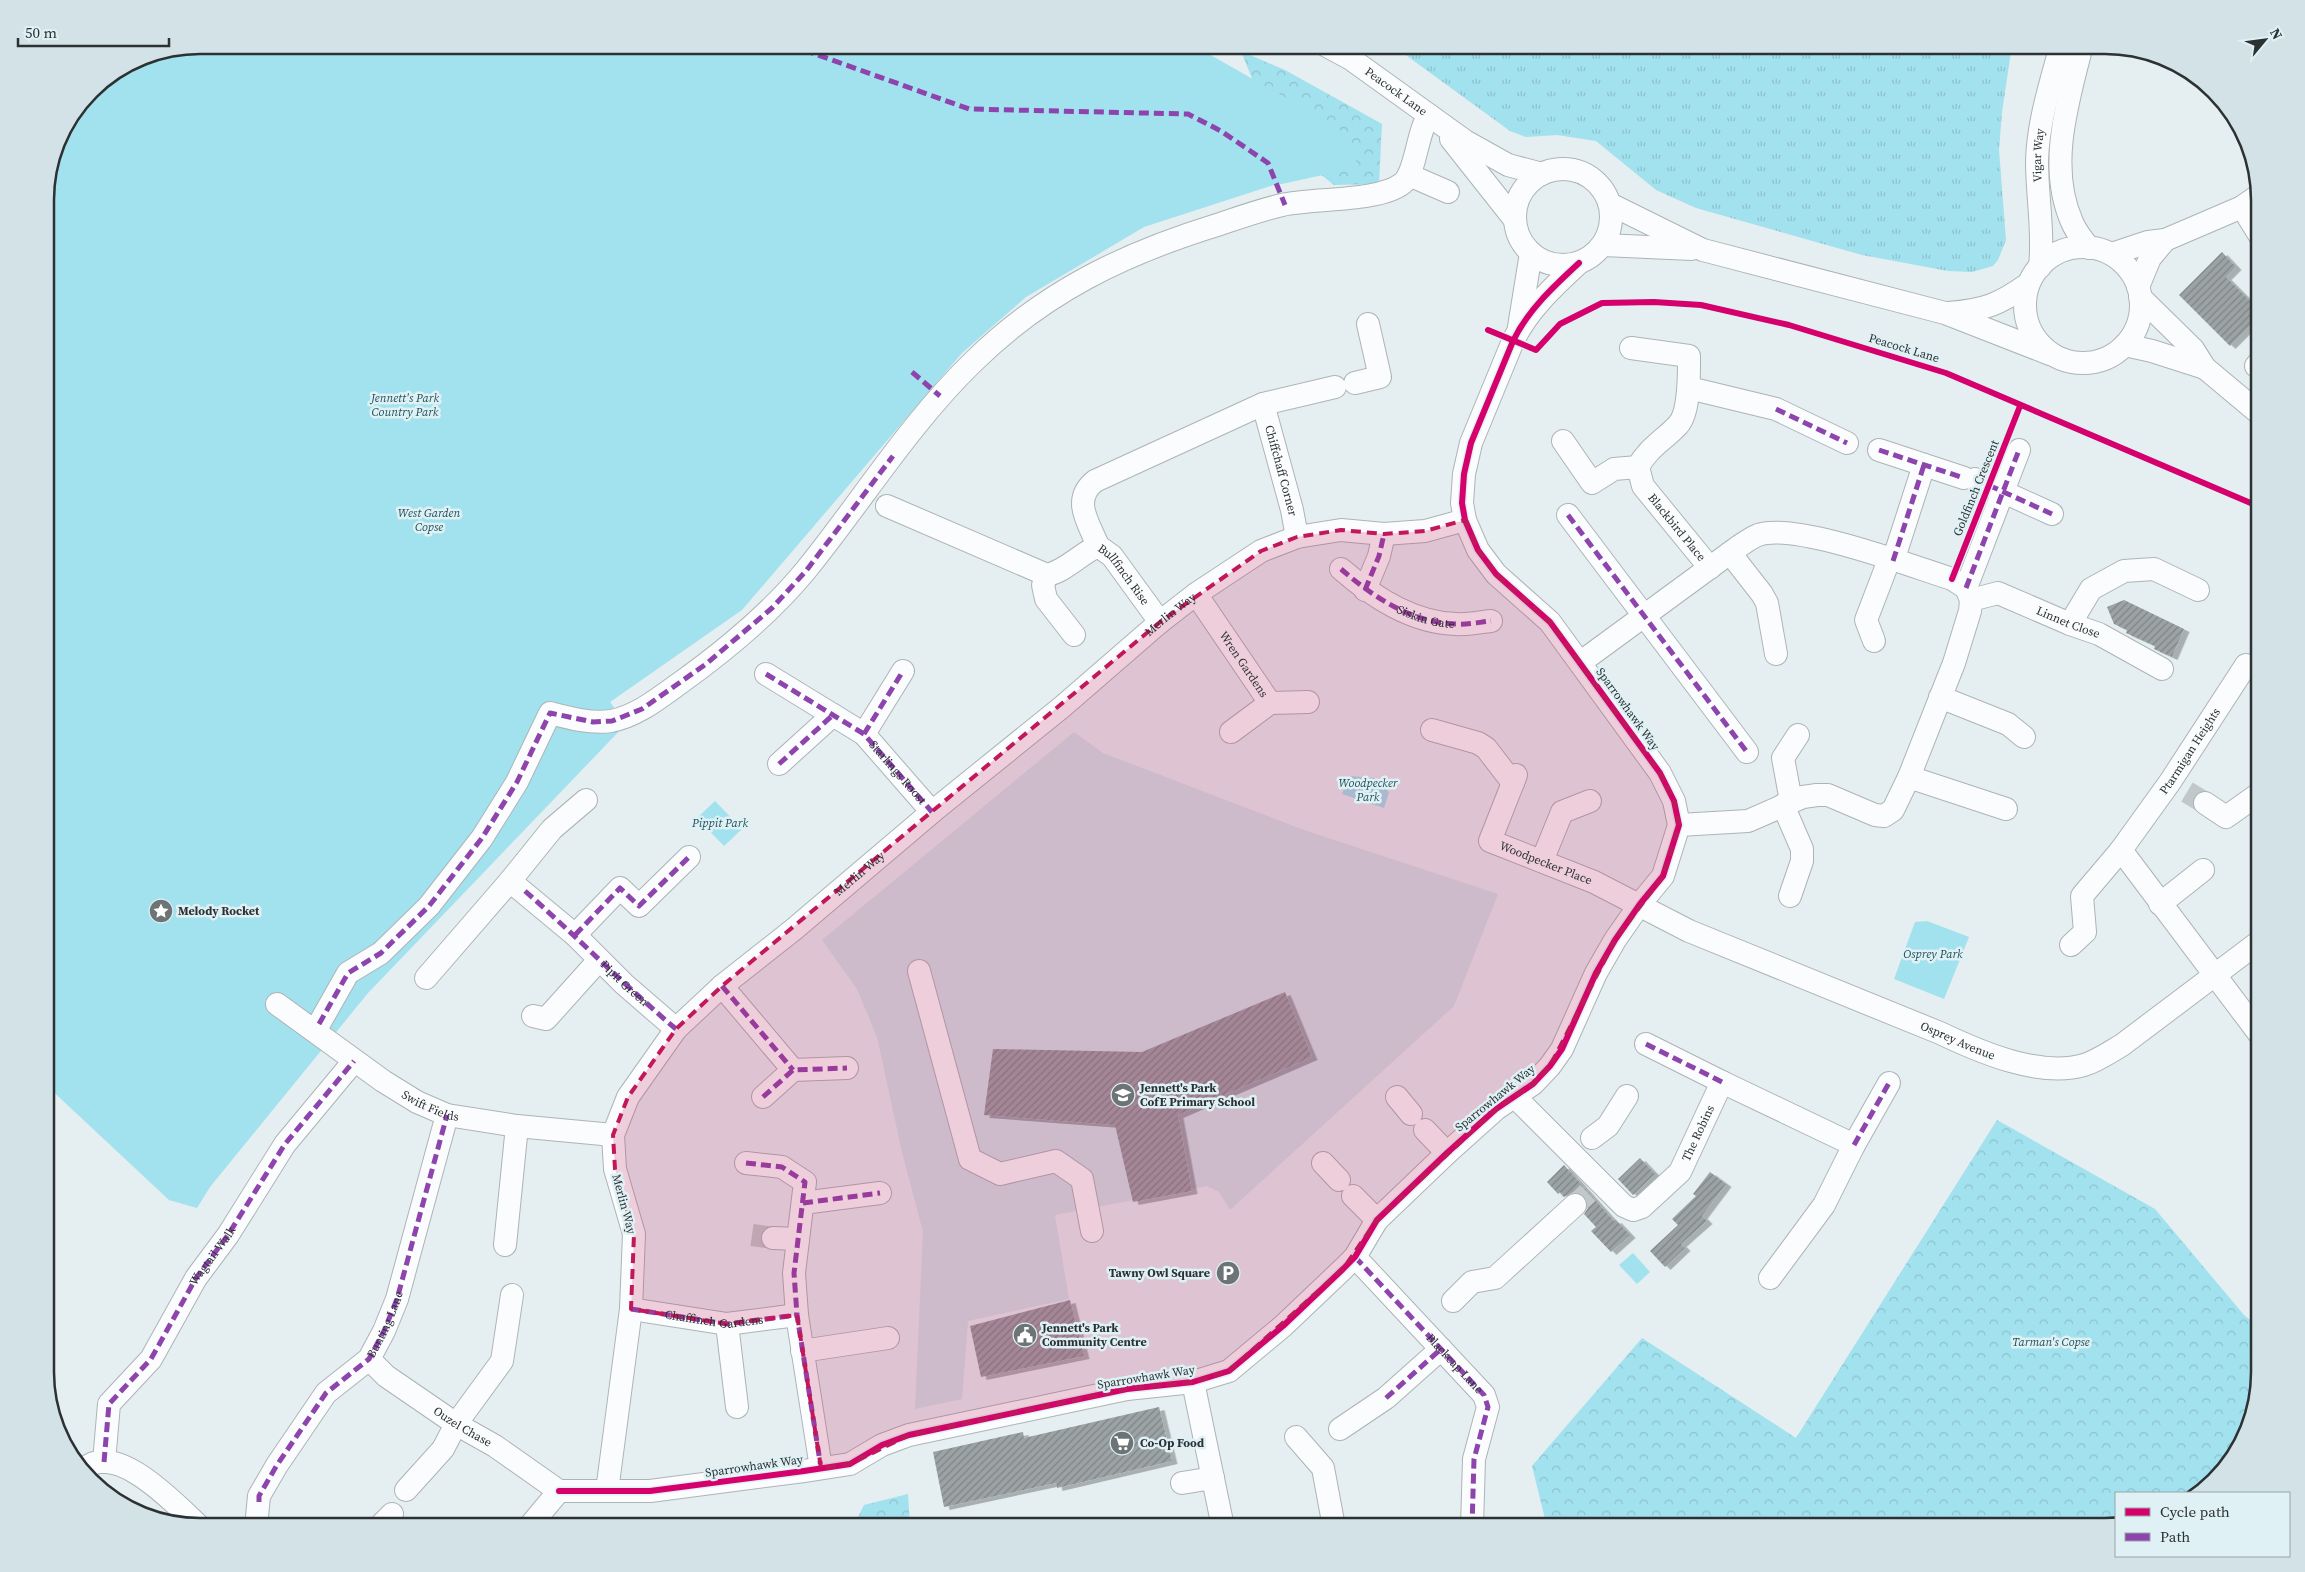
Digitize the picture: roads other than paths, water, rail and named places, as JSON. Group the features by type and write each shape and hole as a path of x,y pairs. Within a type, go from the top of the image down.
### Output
{"street":[{"name":"Peacock Lane","path":"1342,54 1465,141 1508,165 1542,174"},
{"name":"Vigar Way","path":"2034,276 2042,223 2037,160 2039,138 2042,115 2059,54"},
{"name":"Vigar Way","path":"2080,54 2063,127 2061,173 2067,210 2072,224 2089,248"},
{"name":"Peacock Lane","path":"1434,119 1515,220"},
{"path":"319,1024 348,973 381,953 428,906 482,838 518,782 550,713 593,722 612,721 642,709 706,664 772,608 806,571 940,396 973,361 1034,310 1130,255 1164,241 1285,204 1372,194 1388,190 1404,182 1409,175 1422,125 1434,119"},
{"path":"1562,170 1582,173 1594,180 1604,191 1610,204 1609,233 1603,246 1592,256 1579,263 1566,266 1554,265 1542,260 1531,253 1518,233 1515,220 1517,206 1522,193 1530,182 1542,174 1562,170"},
{"path":"1409,175 1448,192"},
{"path":"2112,254 2148,242 2165,240 2250,201"},
{"path":"1610,204 1703,250"},
{"path":"1603,246 1616,244 1703,250 1945,313 2072,362 2090,363 2112,354 2125,345 2135,331 2139,321 2139,292 2150,258 2165,240"},
{"path":"1945,313 1992,307 2034,276 2052,258 2067,251 2089,248 2112,254 2129,269 2139,292 2193,349 2205,368 2251,406"},
{"name":"Sparrowhawk Way","path":"559,1491 650,1491 850,1464 882,1445 909,1435 1127,1389 1193,1382 1229,1371 1283,1326 1355,1257 1377,1220 1447,1153 1496,1109 1533,1084 1550,1066 1562,1049 1596,973 1615,940 1640,904 1663,876 1679,825 1674,801 1660,772 1550,622 1496,574 1478,550 1465,520 1462,503 1464,474 1472,443 1518,331 1531,253"},
{"name":"Sparrowhawk Way","path":"1518,331 1548,293 1579,263"},
{"path":"2034,276 2024,297 2026,319 2036,339 2050,354"},
{"path":"1098,546 1082,505 1082,499 1088,487 1095,481 1264,404 1380,377 1368,324"},
{"path":"2125,345 2152,351 2205,368"},
{"path":"1562,441 1592,483 1614,469 1638,466 1645,454 1680,423 1690,388 1688,356 1631,348"},
{"path":"1690,388 1776,409 1847,443"},
{"name":"Chiffchaff Corner","path":"1264,404 1292,510 1297,537"},
{"path":"1879,450 1969,478 2052,514"},
{"path":"1679,825 1738,823 1760,817 1803,797 1828,795 1875,815 1884,816 1893,810 1940,697 1967,619 1968,594 2020,450"},
{"path":"1874,641 1866,620 1891,561 1924,465"},
{"name":"Blackbird Place","path":"1638,466 1643,486 1710,568"},
{"path":"887,506 1047,575 1042,585 1046,599 1074,636"},
{"path":"1568,515 1747,752"},
{"name":"Merlin Way","path":"607,1492 631,1309 634,1234 615,1169 613,1135 628,1097 676,1029 722,986 793,930 932,812 1062,707 1160,622 1196,594 1261,551 1297,537 1341,530 1384,534 1425,532 1465,520"},
{"path":"1581,662 1730,553 1758,535 1782,532 1814,537 1952,579 1968,594"},
{"path":"1365,590 1379,556 1384,534"},
{"name":"Bullfinch Rise","path":"1047,575 1058,573 1082,554 1098,546 1112,556 1160,622"},
{"path":"1730,553 1767,603 1776,654"},
{"name":"Siskin Gate","path":"1341,569 1365,590 1414,617 1456,624 1491,621"},
{"path":"2070,624 2091,589 2124,571 2154,569 2198,590"},
{"name":"Linnet Close","path":"1968,594 1998,593 2070,624 2099,634 2162,669"},
{"name":"Wren Gardens","path":"1196,594 1270,703 1308,702"},
{"name":"Ptarmigan Heights","path":"2071,945 2085,932 2082,896 2121,850 2188,792 2246,665"},
{"name":"Starlings Roost","path":"864,734 903,671"},
{"name":"Starlings Roost","path":"766,674 864,734 932,812"},
{"path":"1940,697 2008,724 2024,737"},
{"path":"1231,732 1270,703"},
{"path":"779,764 833,715"},
{"name":"Woodpecker Place","path":"1432,730 1478,743 1486,748 1515,779 1490,841 1594,882 1640,904"},
{"path":"1790,896 1802,861 1802,849 1787,803 1782,758 1798,735"},
{"path":"1908,776 2006,810"},
{"path":"2188,792 2226,817 2251,799"},
{"path":"426,978 517,886 552,829 586,800"},
{"path":"1542,861 1562,812 1590,800"},
{"path":"2121,850 2251,1023"},
{"path":"575,936 620,888 638,906 689,857"},
{"path":"2160,904 2203,870"},
{"name":"Pipit Green","path":"517,886 575,936 624,984 676,1029"},
{"name":"Osprey Avenue","path":"1640,904 1689,931 1940,1033 1974,1049 2049,1068 2086,1064 2122,1045 2251,948"},
{"path":"532,1016 546,1019 599,960"},
{"path":"919,970 970,1159 1000,1174 1056,1161 1082,1179 1092,1231"},
{"path":"722,986 793,1070"},
{"name":"Swift Fields","path":"277,1004 354,1061 417,1102 447,1115 517,1126 613,1135"},
{"path":"1646,1044 1854,1145"},
{"name":"Wagtail Walk","path":"94,1466 109,1404 151,1359 196,1278 228,1235 285,1144 354,1061"},
{"path":"763,1097 793,1070 847,1068"},
{"name":"The Robins","path":"1515,1097 1583,1146 1588,1193 1633,1210 1642,1207 1680,1172 1722,1082"},
{"path":"1770,1278 1824,1205 1854,1145 1890,1082"},
{"path":"1583,1146 1608,1126 1627,1096"},
{"path":"1411,1113 1447,1153"},
{"name":"Bunting Lane","path":"257,1518 259,1496 326,1393 369,1359 384,1331 397,1299 447,1115"},
{"path":"505,1245 517,1126"},
{"path":"746,1163 782,1167 805,1182 794,1273 796,1316 821,1468"},
{"path":"1323,1163 1377,1220"},
{"path":"803,1202 880,1193"},
{"path":"1453,1301 1472,1282 1494,1278 1588,1193"},
{"path":"773,1238 798,1239"},
{"name":"Blackcap Lane","path":"1355,1257 1484,1395 1488,1407 1474,1459 1472,1518"},
{"path":"406,1490 444,1449 456,1424 502,1361 512,1295"},
{"name":"Chaffinch Gardens","path":"631,1309 727,1324 796,1316"},
{"path":"727,1324 737,1407"},
{"path":"802,1351 888,1338"},
{"path":"1340,1430 1386,1398 1441,1349"},
{"name":"Ouzel Chase","path":"369,1359 386,1376 456,1424 495,1446 559,1491"},
{"path":"1193,1382 1221,1518"},
{"path":"1296,1437 1323,1468 1332,1518"},
{"path":"94,1466 113,1462 123,1464 189,1517"},
{"path":"1182,1483 1213,1478"},
{"path":"536,1518 559,1491"}],"tunnel":[{"path":"2187,792 2205,803"},
{"path":"1575,1205 1588,1193"},
{"path":"752,1235 773,1238"}],"place":[{"name":"Melody Rocket","path":"161,911"},
{"name":"Jennett's Park CofE Primary School","path":"1123,1095"},
{"name":"Tawny Owl Square","path":"1228,1273"},
{"name":"Jennett's Park Community Centre","path":"1025,1335"},
{"name":"Co-Op Food","path":"1122,1443"}],"park label":[{"name":"Jennett's Park Country Park","path":"405,405"},
{"name":"West Garden Copse","path":"429,520"},
{"name":"Woodpecker Park","path":"1368,790"},
{"name":"Pippit Park","path":"720,823"},
{"name":"Osprey Park","path":"1933,954"},
{"name":"Tarman's Copse","path":"2051,1342"}]}
